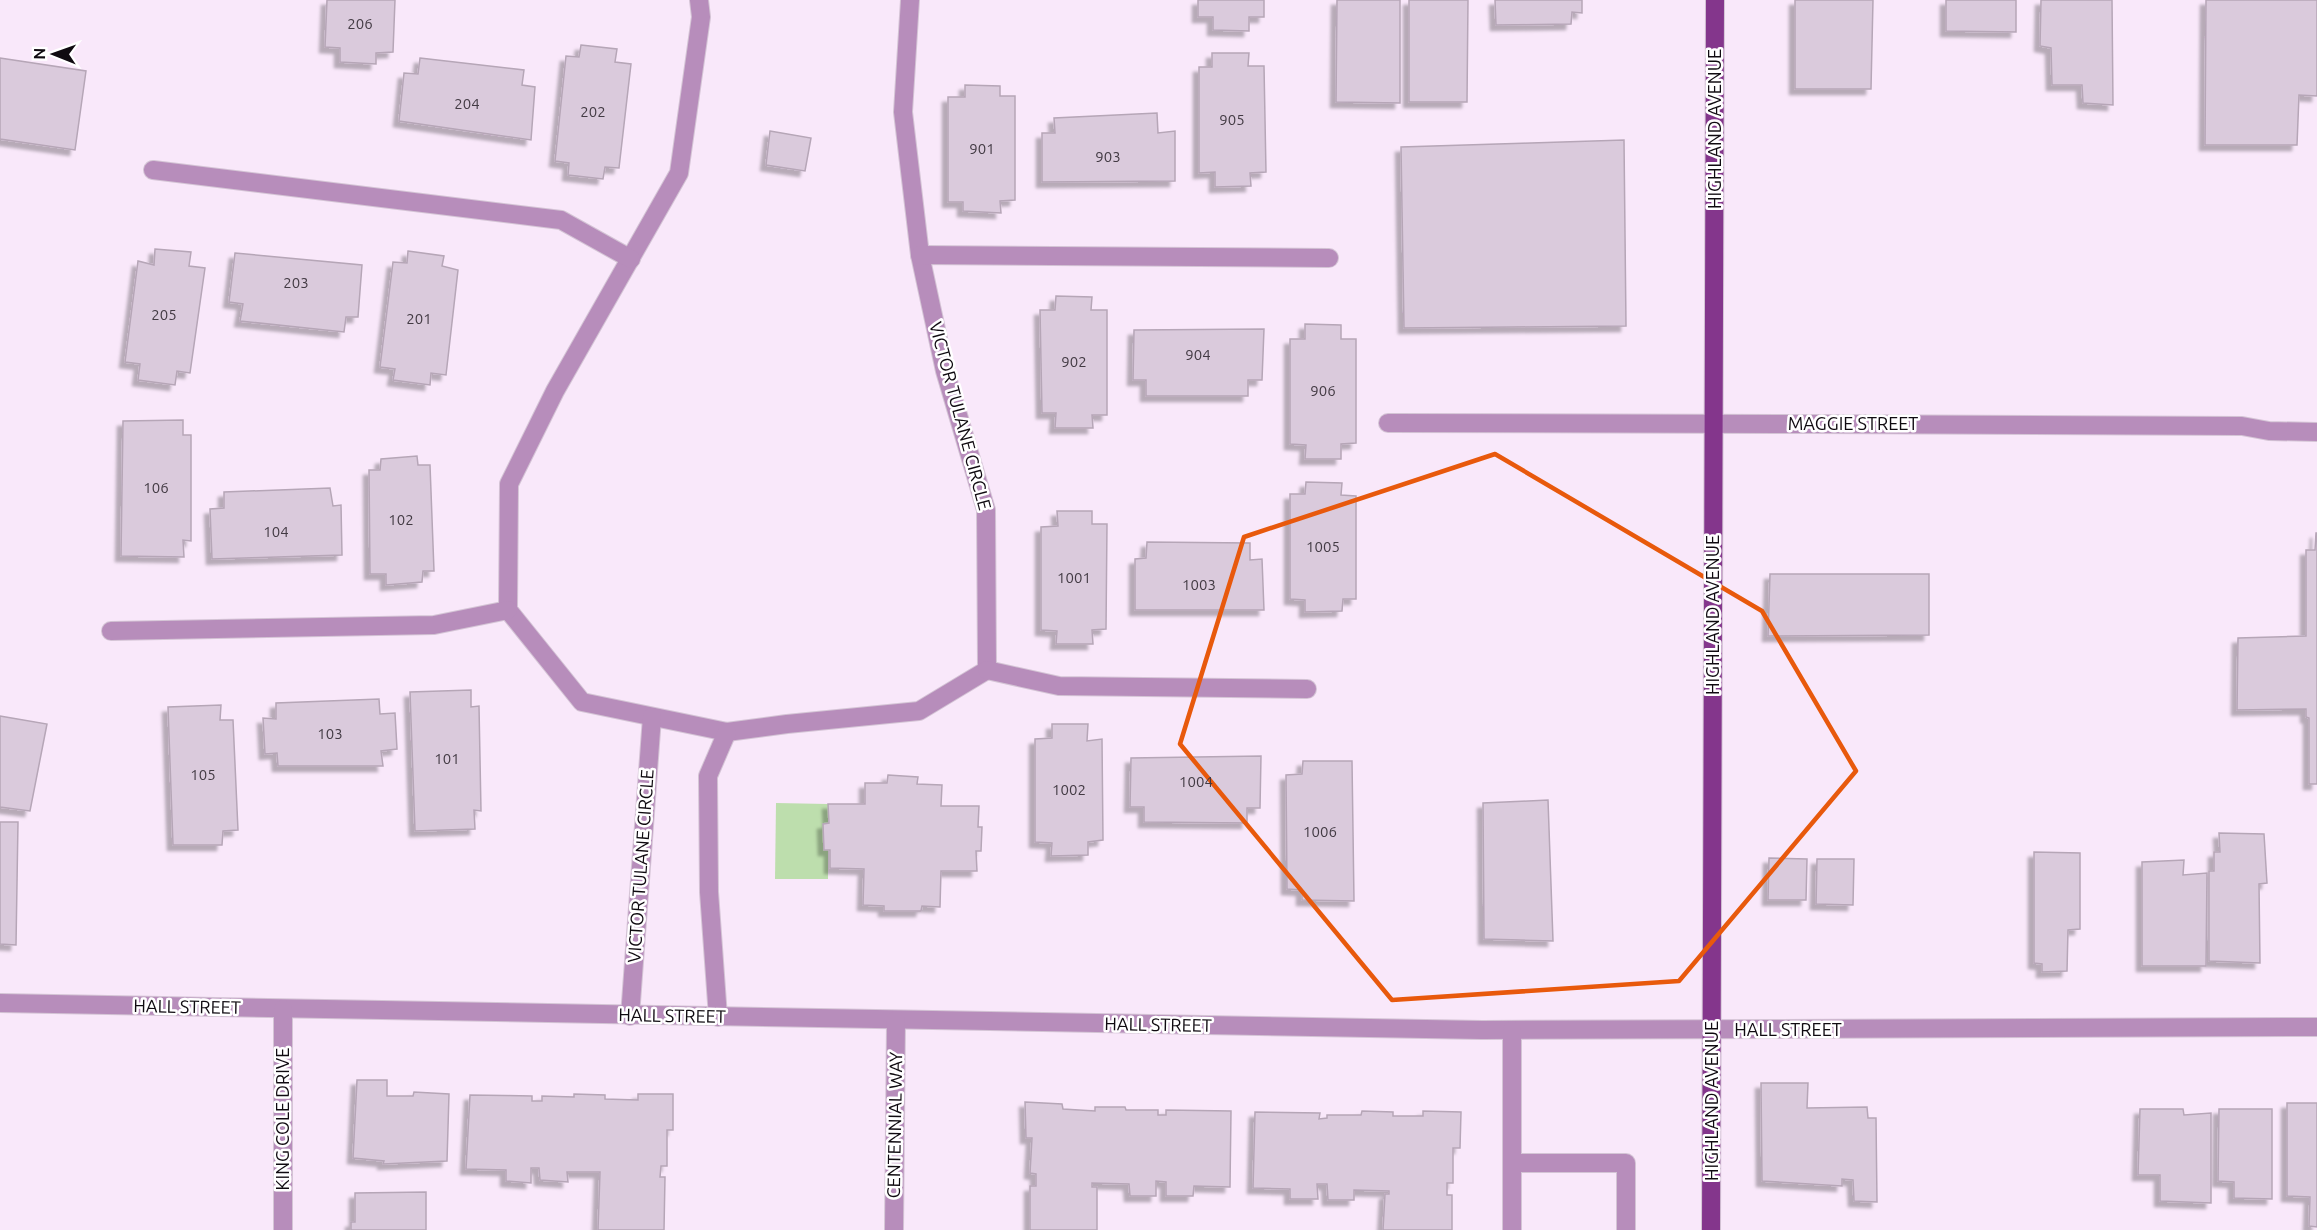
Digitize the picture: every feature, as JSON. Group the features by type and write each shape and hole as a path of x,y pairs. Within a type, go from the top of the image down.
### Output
{"main road":[{"name":"HIGHLAND AVENUE","path":"1711,1230 1715,0"}],"street":[{"path":"699,0 701,17 679,173 555,391 509,484 508,610 582,702 727,732 787,723 919,711 987,669 1059,686 1306,689"},
{"name":"VICTOR TULANE CIRCLE","path":"910,0 903,112 920,255 945,371 986,510 987,669"},
{"path":"153,170 561,220 631,259"},
{"path":"920,255 1329,258"},
{"name":"MAGGIE STREET","path":"1388,423 2230,426 2269,431 2317,432"},
{"path":"111,631 434,625 508,610"},
{"name":"VICTOR TULANE CIRCLE","path":"630,1016 652,717"},
{"path":"718,1017 709,892 708,776 727,732"},
{"name":"HALL STREET","path":"0,1003 1512,1030 2317,1027"},
{"name":"KING COLE DRIVE","path":"283,1009 283,1230"},
{"name":"CENTENNIAL WAY","path":"894,1230 896,1020"},
{"path":"1512,1030 1512,1230"},
{"path":"1512,1163 1626,1163 1626,1230"}],"highlighted area":[{"path":"1495,454 1762,611 1856,771 1679,981 1392,1000 1180,744 1244,537"}],"green space":[{"path":"776,803 828,804 828,879 775,879"}],"building":[{"path":"327,0 395,0 393,52 376,53 376,64 340,62 340,48 325,47"},
{"path":"1198,0 1264,0 1264,17 1249,17 1249,31 1213,30 1213,17 1198,17"},
{"path":"1337,0 1400,0 1400,103 1336,102"},
{"path":"1409,0 1468,0 1467,102 1409,102"},
{"path":"1495,0 1582,0 1582,13 1572,12 1571,24 1496,25"},
{"path":"1795,0 1873,0 1871,89 1795,89"},
{"path":"1946,0 2016,0 2016,32 1946,31"},
{"path":"2041,0 2112,0 2113,105 2083,103 2082,85 2052,85 2051,48 2040,46"},
{"path":"2206,0 2317,0 2317,96 2299,95 2297,145 2205,145"},
{"path":"581,45 617,49 615,62 631,64 619,168 605,167 603,179 568,175 569,163 555,161 566,56 579,57"},
{"path":"1212,53 1249,53 1248,66 1264,66 1266,172 1250,173 1251,186 1215,187 1215,172 1199,173 1199,67 1212,67"},
{"path":"0,58 86,71 75,150 0,139"},
{"path":"420,58 524,70 522,85 535,87 531,140 399,121 404,73 418,74"},
{"path":"965,85 1000,86 1000,96 1015,96 1015,200 1000,201 1001,213 963,211 963,202 948,202 948,97 965,97"},
{"path":"1157,113 1158,133 1175,131 1175,181 1042,182 1042,133 1055,133 1054,118"},
{"path":"770,131 811,138 805,171 766,165"},
{"path":"1624,140 1626,326 1404,328 1401,147"},
{"path":"155,249 191,252 189,266 205,268 190,373 177,371 175,385 138,380 140,364 125,362 138,261 154,265"},
{"path":"408,251 444,256 442,266 458,270 446,375 431,373 430,385 393,380 395,369 380,367 393,262 407,263"},
{"path":"235,253 362,265 358,317 346,317 344,332 240,321 243,304 229,302"},
{"path":"1056,296 1092,297 1091,310 1107,310 1107,415 1092,415 1093,428 1055,428 1056,413 1042,413 1040,310 1055,310"},
{"path":"1305,324 1341,325 1341,339 1356,339 1356,443 1341,444 1341,459 1305,459 1306,445 1290,444 1290,339 1305,339"},
{"path":"1264,329 1262,380 1248,380 1248,396 1146,396 1146,380 1133,380 1134,330"},
{"path":"183,420 183,435 191,435 191,541 183,540 184,557 121,556 123,421"},
{"path":"417,456 418,465 430,465 434,571 423,571 422,582 386,585 386,574 370,574 369,470 380,470 381,459"},
{"path":"1306,482 1342,483 1341,495 1356,496 1356,599 1343,599 1342,611 1305,612 1305,600 1290,599 1290,494 1305,494"},
{"path":"330,488 333,506 341,505 342,555 212,559 210,509 224,508 224,492"},
{"path":"1057,511 1092,511 1092,524 1107,524 1106,629 1092,630 1093,644 1056,644 1057,631 1041,630 1041,527 1058,526"},
{"path":"2316,533 2317,784 2309,784 2309,718 2306,717 2306,709 2237,710 2238,638 2306,636 2306,550 2315,550"},
{"path":"1147,542 1250,543 1250,560 1262,559 1264,610 1135,610 1135,559 1146,558"},
{"path":"1770,574 1929,574 1929,635 1768,636"},
{"path":"471,690 471,707 479,706 481,811 474,810 475,829 415,831 410,692"},
{"path":"379,699 380,714 395,713 397,749 381,751 383,766 278,766 277,753 265,754 263,718 276,719 276,703"},
{"path":"221,705 220,720 233,720 238,830 223,831 222,845 173,845 168,707"},
{"path":"0,716 47,724 30,811 0,807"},
{"path":"1052,724 1088,724 1087,741 1102,739 1103,840 1088,842 1088,855 1051,856 1052,843 1035,842 1035,739 1052,738"},
{"path":"1261,756 1260,808 1247,808 1247,823 1144,822 1144,807 1130,807 1131,758"},
{"path":"1303,761 1352,761 1354,901 1302,900 1302,890 1287,889 1286,775 1302,774"},
{"path":"888,775 918,777 917,784 942,785 941,806 979,806 978,827 982,827 981,851 976,851 977,871 941,871 940,907 922,906 921,911 884,911 884,906 863,905 864,869 830,868 830,850 824,850 823,824 829,823 828,804 865,804 865,783 887,783"},
{"path":"1548,800 1553,941 1484,939 1483,803"},
{"path":"0,822 18,822 16,945 0,944"},
{"path":"2219,833 2264,834 2267,883 2259,884 2260,963 2209,961 2209,871 2214,871 2214,852 2220,852"},
{"path":"2034,852 2080,853 2080,929 2068,930 2067,971 2042,972 2042,964 2034,963"},
{"path":"1769,858 1807,859 1806,900 1768,900"},
{"path":"1817,859 1854,859 1853,905 1816,904"},
{"path":"2184,860 2183,875 2207,873 2206,966 2142,966 2142,862"},
{"path":"357,1080 387,1080 387,1096 413,1096 414,1092 449,1094 447,1161 383,1164 384,1161 353,1158"},
{"path":"1761,1083 1808,1083 1807,1108 1867,1107 1868,1118 1876,1118 1877,1202 1854,1201 1853,1180 1842,1179 1842,1186 1762,1181"},
{"path":"574,1094 605,1095 605,1099 638,1100 638,1094 673,1094 673,1130 667,1130 667,1166 661,1166 660,1177 665,1177 664,1230 598,1230 600,1172 567,1172 568,1182 540,1180 539,1168 531,1168 531,1183 506,1181 506,1170 466,1169 470,1095 532,1096 532,1101 542,1101 542,1096 574,1097"},
{"path":"1025,1102 1062,1104 1063,1109 1095,1111 1095,1107 1158,1110 1158,1115 1166,1115 1166,1110 1231,1111 1230,1187 1194,1186 1193,1196 1166,1196 1166,1182 1156,1181 1156,1196 1130,1196 1129,1184 1092,1183 1092,1187 1097,1187 1097,1230 1030,1230 1030,1186 1036,1186 1036,1174 1030,1173 1032,1138 1026,1138"},
{"path":"2287,1103 2317,1103 2317,1227 2309,1226 2310,1197 2287,1196"},
{"path":"2140,1109 2183,1109 2184,1115 2211,1113 2211,1203 2160,1201 2160,1175 2138,1175"},
{"path":"2219,1109 2272,1109 2272,1199 2234,1198 2234,1182 2218,1181"},
{"path":"1362,1111 1393,1112 1393,1116 1423,1116 1423,1111 1461,1112 1460,1148 1453,1148 1453,1183 1447,1183 1447,1195 1452,1195 1452,1230 1383,1230 1385,1194 1389,1194 1389,1191 1354,1190 1354,1200 1328,1200 1327,1184 1317,1184 1318,1199 1290,1199 1290,1189 1253,1188 1255,1112 1320,1113 1319,1119 1327,1118 1327,1115 1361,1115"},
{"path":"426,1192 426,1230 351,1230 351,1222 355,1222 355,1193"}]}
